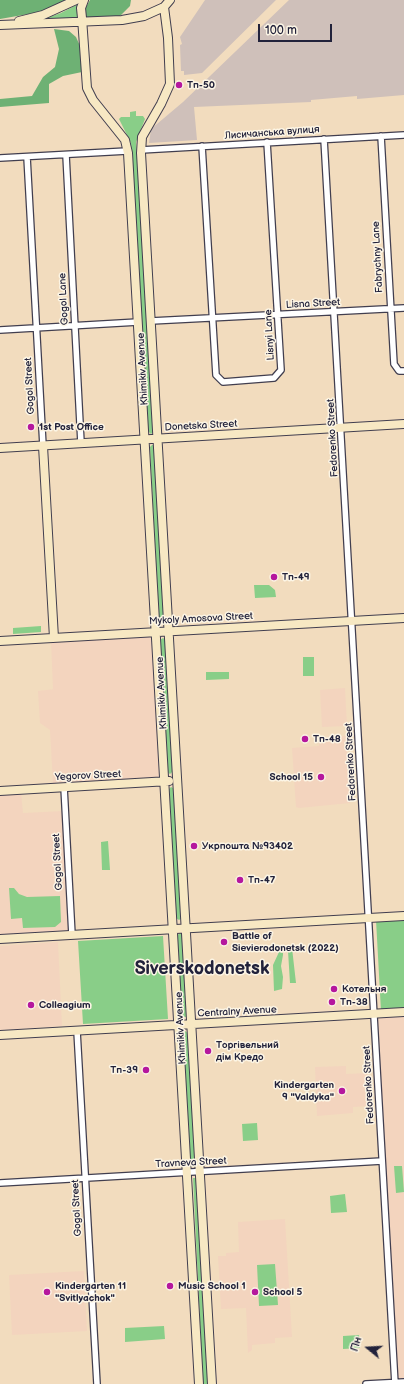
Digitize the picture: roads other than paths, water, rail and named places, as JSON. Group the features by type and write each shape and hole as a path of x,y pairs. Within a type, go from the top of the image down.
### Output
{"main road":[{"path":"1,25 43,15 76,0"},
{"name":"Khimikiv Avenue","path":"84,0 81,8 87,88 93,100 120,132 125,140 127,151 199,1384"},
{"path":"1,25 122,20 144,16 164,7 170,0"},
{"name":"Khimikiv Avenue","path":"164,7 168,38 170,84 161,104 142,136 141,150 212,1384"},
{"name":"Donetska Street","path":"0,448 404,424"},
{"name":"Gogol Street","path":"43,446 54,638"},
{"name":"Mykoly Amosova Street","path":"0,641 404,618"},
{"name":"Yegorov Street","path":"0,791 177,781"},
{"path":"0,939 404,916"},
{"name":"Centralny Avenue","path":"0,1035 404,1012"}],"street":[{"name":"Лисичанська вулиця","path":"141,150 404,135"},
{"name":"Fabrychny Lane","path":"381,136 394,364 399,371 404,371"},
{"name":"Fedorenko Street","path":"324,139 342,428 395,1383"},
{"name":"Lisnyi Lane","path":"202,146 216,376 222,382 274,378 281,370 267,142"},
{"path":"0,158 127,151"},
{"name":"Gogol Lane","path":"66,155 81,443"},
{"name":"Gogol Street","path":"27,157 43,446"},
{"name":"Lisna Street","path":"151,321 404,308"},
{"path":"0,330 138,322"},
{"name":"Gogol Street","path":"64,787 72,935"},
{"name":"Gogol Street","path":"77,1031 97,1384"},
{"name":"Travneva Street","path":"0,1183 382,1161"},
{"path":"366,1384 404,1382"}],"place":[{"name":"Тп-50","path":"179,85"},
{"name":"1st Post Office","path":"31,427"},
{"name":"Тп-49","path":"274,577"},
{"name":"Тп-48","path":"305,739"},
{"name":"School 15","path":"321,777"},
{"name":"Укрпошта №93402","path":"194,846"},
{"name":"Тп-47","path":"240,880"},
{"name":"Battle of Sievierodonetsk (2022)","path":"224,942"},
{"name":"Котельня","path":"334,989"},
{"name":"Тп-38","path":"332,1002"},
{"name":"Colleagium","path":"31,1005"},
{"name":"Торгівельний дім Кредо","path":"208,1051"},
{"name":"Тп-39","path":"146,1070"},
{"name":"Kindergarten 9 \"Valdyka\"","path":"342,1091"},
{"name":"Music School 1","path":"170,1286"},
{"name":"Kindergarten 11 \"Svitlyachok\"","path":"47,1292"},
{"name":"School 5","path":"255,1292"}],"district":[{"name":"Siverskodonetsk","path":"202,969"}]}
